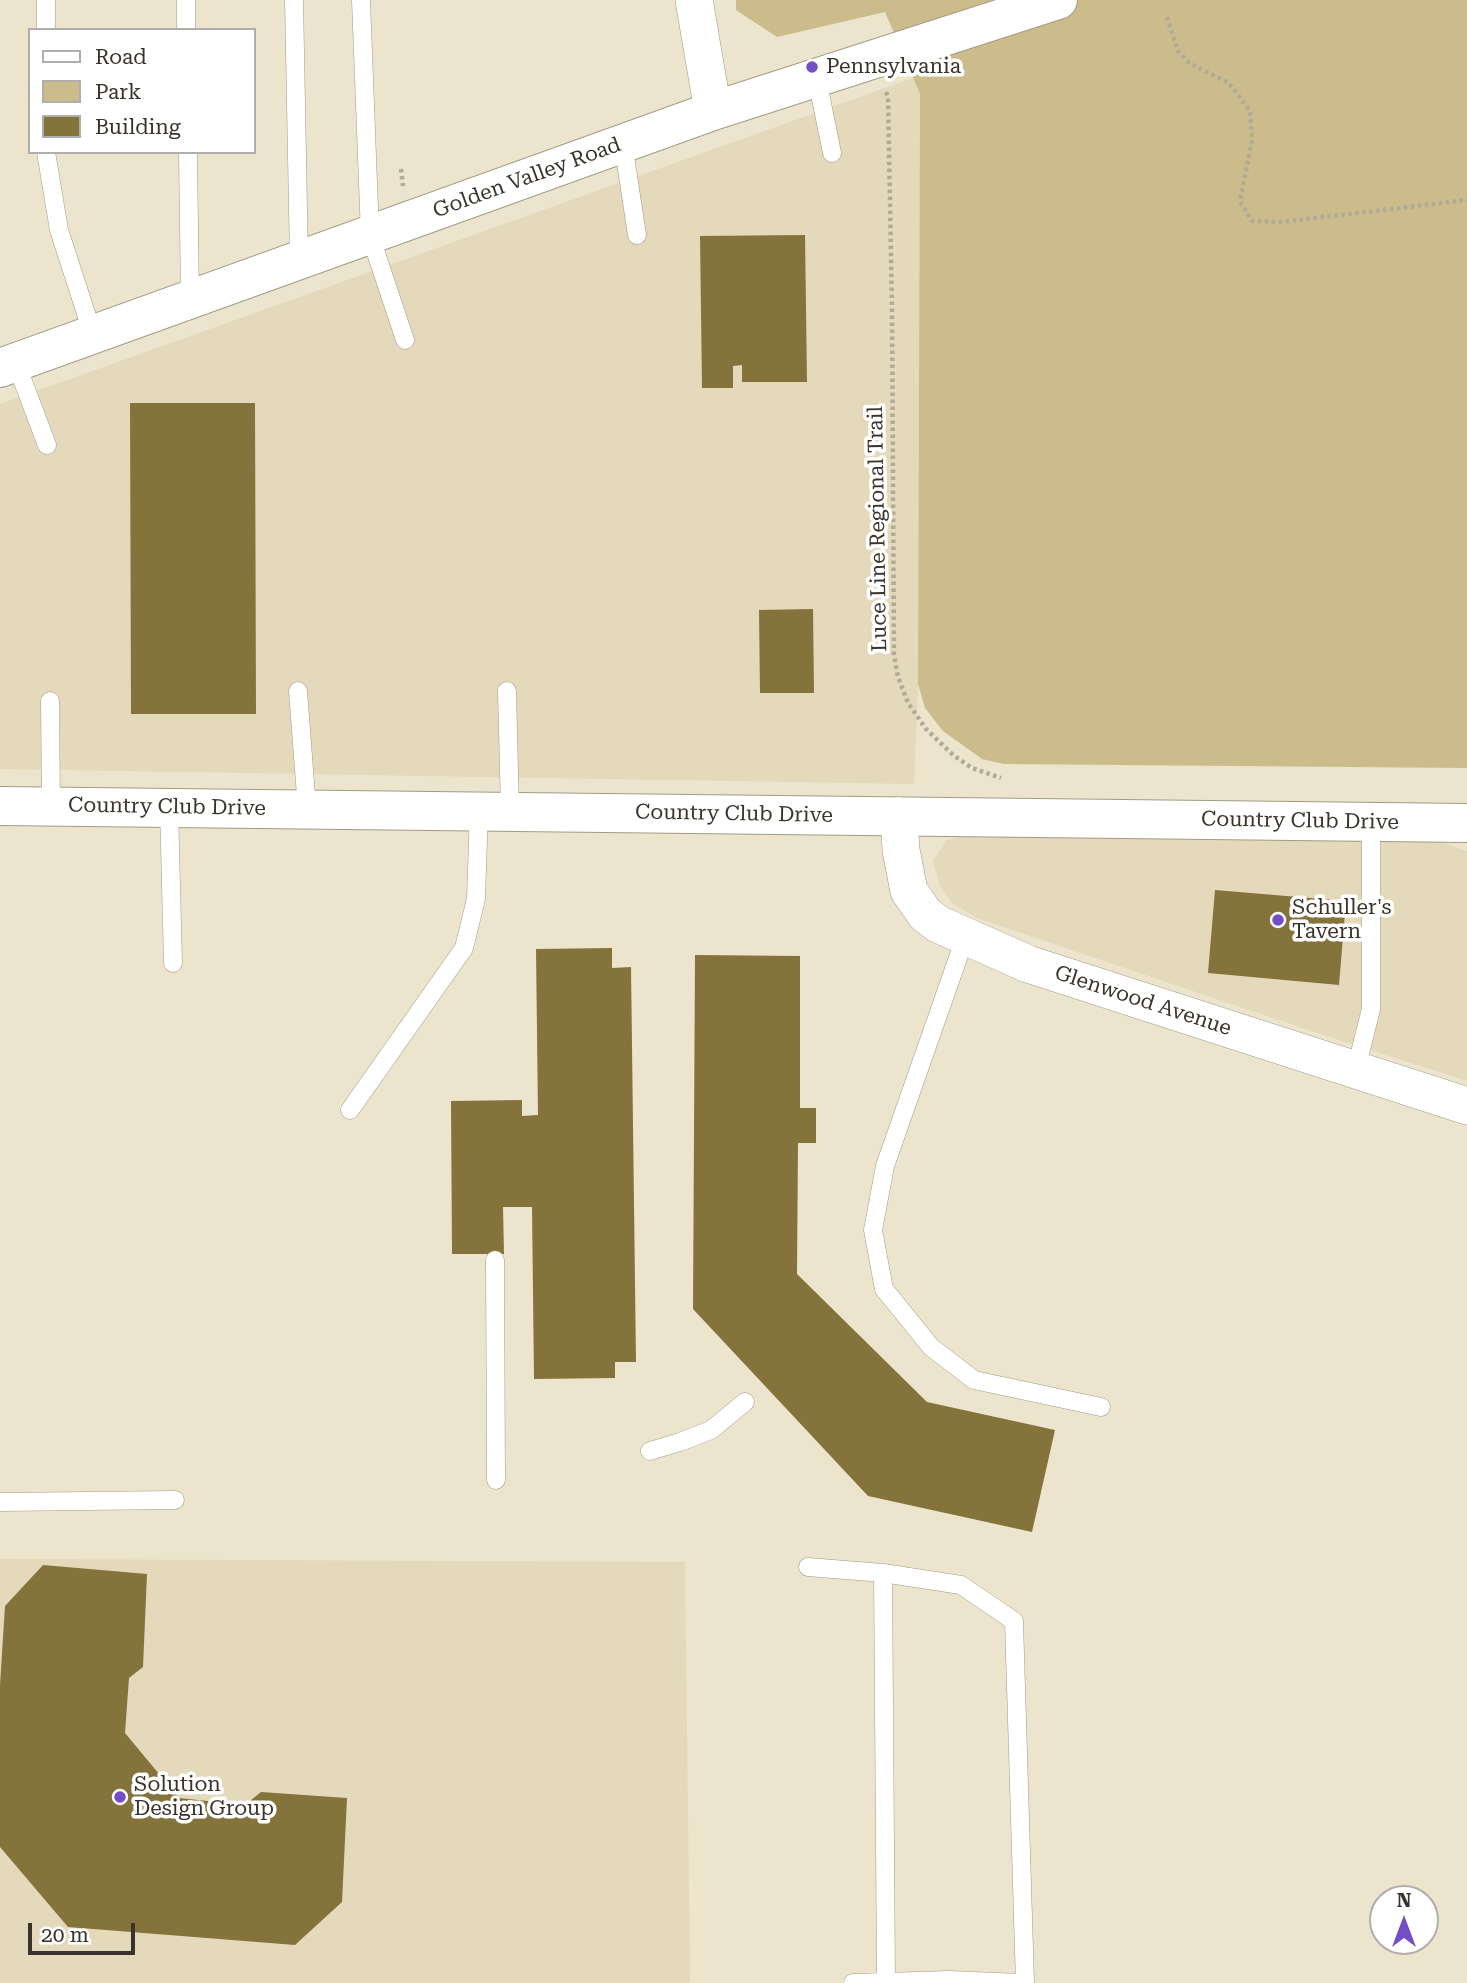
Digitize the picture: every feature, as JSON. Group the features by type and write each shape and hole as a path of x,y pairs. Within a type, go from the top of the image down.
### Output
{"street":[{"path":"694,0 712,111"},
{"name":"Golden Valley Road","path":"8,365 712,111 1058,0"},
{"name":"Country Club Drive","path":"0,806 1467,823"},
{"name":"Glenwood Avenue","path":"899,816 903,865 914,901 938,924 1028,964 1467,1105"}],"lane":[{"path":"46,0 46,28"},
{"path":"186,0 186,28"},
{"path":"294,0 299,260"},
{"path":"361,0 370,235 405,340"},
{"path":"817,79 832,153"},
{"path":"622,143 637,235"},
{"path":"46,154 59,230 93,335"},
{"path":"188,154 190,300"},
{"path":"8,365 47,445"},
{"path":"298,691 307,809"},
{"path":"350,1110 464,948 495,811 507,691"},
{"path":"50,701 51,806"},
{"path":"169,807 173,963"},
{"path":"1356,1069 1371,1009 1371,821"},
{"path":"965,937 885,1166 873,1230 884,1289 931,1347 974,1380 1101,1407"},
{"path":"495,1260 496,1480"},
{"path":"650,1451 711,1430 745,1402"},
{"path":"0,1503 175,1500"},
{"path":"808,1567 883,1573 961,1585 1014,1621 1023,1983 949,1980 853,1983"},
{"path":"883,1573 886,1982"}],"path":[{"path":"1167,17 1178,51 1189,63 1229,83 1250,111 1252,140 1240,201 1252,221 1281,222 1467,200"},
{"name":"Luce Line Regional Trail","path":"874,59 888,97 894,655 898,677 908,703 934,738 972,768 1007,779"}],"shaded area":[{"path":"913,78 920,94 918,684 914,784 0,769 0,404"},
{"path":"966,835 1438,841 1467,851 1467,1081 977,918 952,903 939,884 933,860 947,840"},
{"path":"0,1559 685,1562 690,1983 0,1983"}],"green space":[{"path":"736,0 1467,0 1467,768 1004,764 982,759 943,731 925,708 918,684 920,94 885,12 777,37 736,10"}],"building":[{"path":"805,235 807,382 742,382 742,365 733,366 733,388 702,388 700,236"},
{"path":"130,403 255,403 256,714 131,714"},
{"path":"813,609 814,693 760,693 759,610"},
{"name":"Schuller's Tavern","path":"1215,890 1346,901 1339,985 1208,973"},
{"path":"612,948 612,968 631,967 636,1362 615,1362 615,1378 534,1379 532,1207 503,1207 504,1254 452,1254 451,1101 522,1100 522,1116 538,1115 536,949"},
{"path":"695,955 800,956 800,1108 816,1108 816,1143 798,1143 797,1274 927,1402 1055,1430 1032,1532 868,1496 693,1309"},
{"path":"43,1565 147,1574 143,1667 129,1678 125,1733 179,1798 245,1805 261,1792 347,1798 342,1902 295,1945 68,1927 0,1847 0,1685 5,1606"}],"place":[{"name":"Pennsylvania","path":"812,67"},
{"name":"Schuller's Tavern","path":"1278,920"},
{"name":"Solution Design Group","path":"120,1797"}]}
